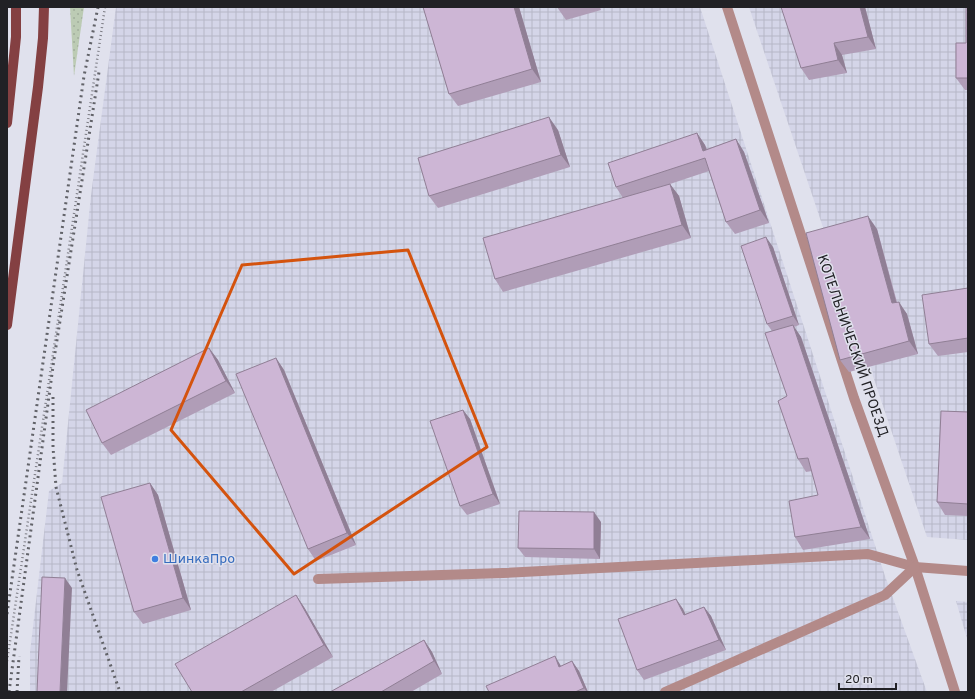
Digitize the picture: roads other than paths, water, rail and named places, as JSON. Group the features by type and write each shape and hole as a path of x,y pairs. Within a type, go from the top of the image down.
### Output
{"main road":[{"path":"7,123 16,37 16,7"},
{"path":"7,324 38,87 43,38 44,7"}],"street":[{"name":"КОТЕЛЬНИЧЕСКИЙ ПРОЕЗД","path":"727,7 854,398 915,567 955,692"},
{"path":"318,579 503,573 868,554 915,567 968,571"},
{"path":"665,692 885,595 915,567"}],"railway":[{"path":"7,614 84,76 98,7"},
{"path":"9,692 54,359 99,72"},
{"path":"53,397 53,447 56,487 77,570 120,692"},
{"path":"17,692 19,656"}],"place":[{"name":"ШинкаПро","path":"155,559"}]}
